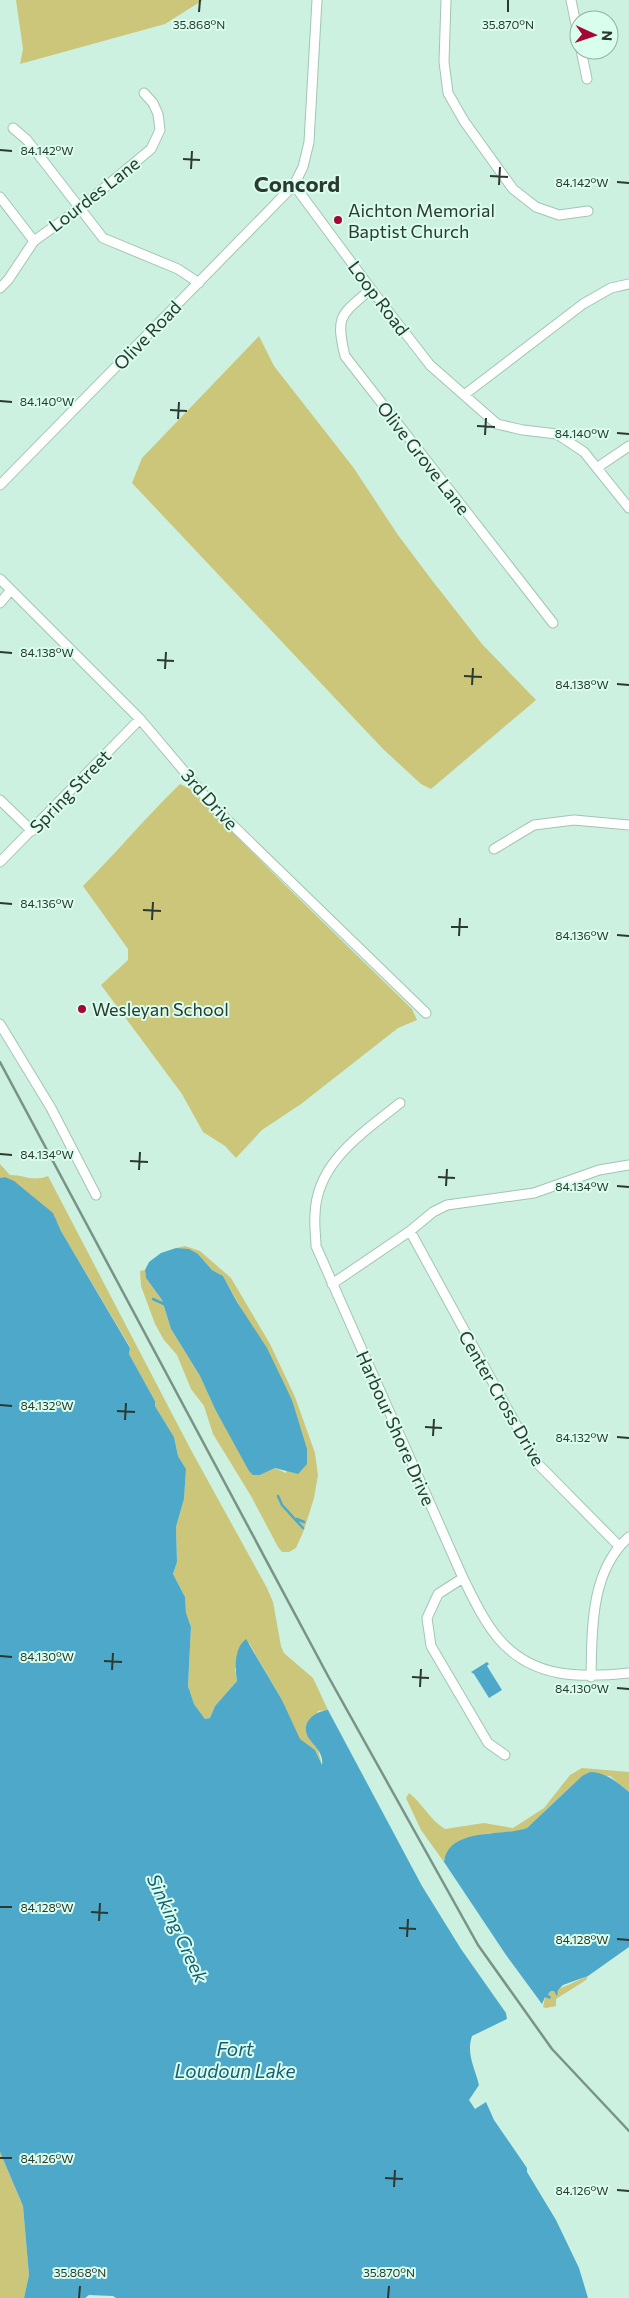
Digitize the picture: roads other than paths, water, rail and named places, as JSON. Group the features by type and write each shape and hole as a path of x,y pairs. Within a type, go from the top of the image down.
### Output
{"street":[{"path":"294,185 303,167 309,142 317,0"},
{"path":"446,0 444,62 448,93 464,121 513,189 536,207 559,215 588,211"},
{"path":"583,60 587,79"},
{"name":"Lourdes Lane","path":"0,288 8,280 34,241 80,208 151,149 160,130 158,114 153,103 144,93"},
{"path":"13,128 27,140 103,238 178,269 198,283"},
{"name":"Olive Road","path":"0,485 294,185"},
{"name":"Loop Road","path":"294,185 430,365 497,424 523,430 557,434 584,452 598,467 629,508"},
{"path":"0,198 34,241"},
{"path":"464,395 583,304 611,288 629,284"},
{"name":"Olive Grove Lane","path":"371,289 344,314 339,333 345,356 553,623"},
{"path":"598,467 629,446"},
{"name":"3rd Drive","path":"0,579 140,719 216,809 426,1013"},
{"path":"0,603 10,591"},
{"name":"Spring Street","path":"0,862 140,719"},
{"path":"0,800 32,831"},
{"path":"494,849 534,825 574,820 629,825"},
{"path":"0,1024 51,1108 96,1195"},
{"name":"Harbour Shore Drive","path":"400,1103 342,1151 327,1170 318,1191 314,1215 316,1246 463,1578 484,1617 498,1638 524,1660 555,1674 591,1677 629,1673"},
{"path":"332,1284 410,1231 433,1212 447,1205 534,1193 600,1170 629,1165"},
{"name":"Center Cross Drive","path":"410,1231 537,1463 619,1546"},
{"path":"591,1677 592,1627 601,1579 619,1546 629,1537"},
{"path":"463,1578 438,1594 427,1618 431,1646 488,1743 505,1756"}],"water":[{"name":"Fort Loudoun Lake","path":"5,1177 14,1181 53,1213 61,1231 130,1348 129,1354 155,1401 155,1406 174,1437 178,1456 186,1469 184,1499 176,1527 177,1562 173,1574 185,1597 186,1613 191,1627 188,1686 194,1704 205,1719 210,1718 215,1706 237,1681 237,1653 246,1639 282,1700 300,1739 315,1750 322,1765 322,1757 308,1737 306,1727 314,1715 328,1710 422,1886 461,1949 506,2013 507,2019 472,2036 470,2049 479,2085 469,2100 475,2109 486,2102 494,2120 527,2168 527,2172 556,2220 579,2268 588,2298 116,2298 113,2296 89,2295 85,2298 24,2298 29,2275 23,2206 0,2152 0,1178"},
{"path":"176,1248 189,1249 198,1254 212,1270 223,1276 237,1302 267,1348 292,1400 307,1449 307,1464 298,1474 275,1468 260,1475 253,1475 249,1471 215,1409 200,1376 171,1329 162,1300 146,1278 145,1270 149,1262 161,1253"},
{"path":"487,1662 489,1664 487,1666 502,1690 489,1698 471,1672"},
{"path":"590,1772 606,1776 629,1792 629,1947 588,1976 563,1985 558,1990 557,1996 554,1991 551,1991 548,1994 551,1997 550,1999 545,1997 542,2004 506,1955 444,1862 448,1851 455,1843 466,1838 527,1828 582,1776"}],"waterway":[{"path":"153,1299 166,1305"},
{"path":"278,1496 282,1505 303,1528"},
{"path":"297,1519 304,1522"}],"railway":[{"path":"0,1062 328,1676 478,1945 552,2049 629,2131"}],"place":[{"name":"Aichton Memorial Baptist Church","path":"338,220"},
{"name":"Wesleyan School","path":"82,1009"}],"district":[{"name":"Concord","path":"297,183"}],"water label":[{"name":"Sinking Creek","path":"178,1928"}]}
